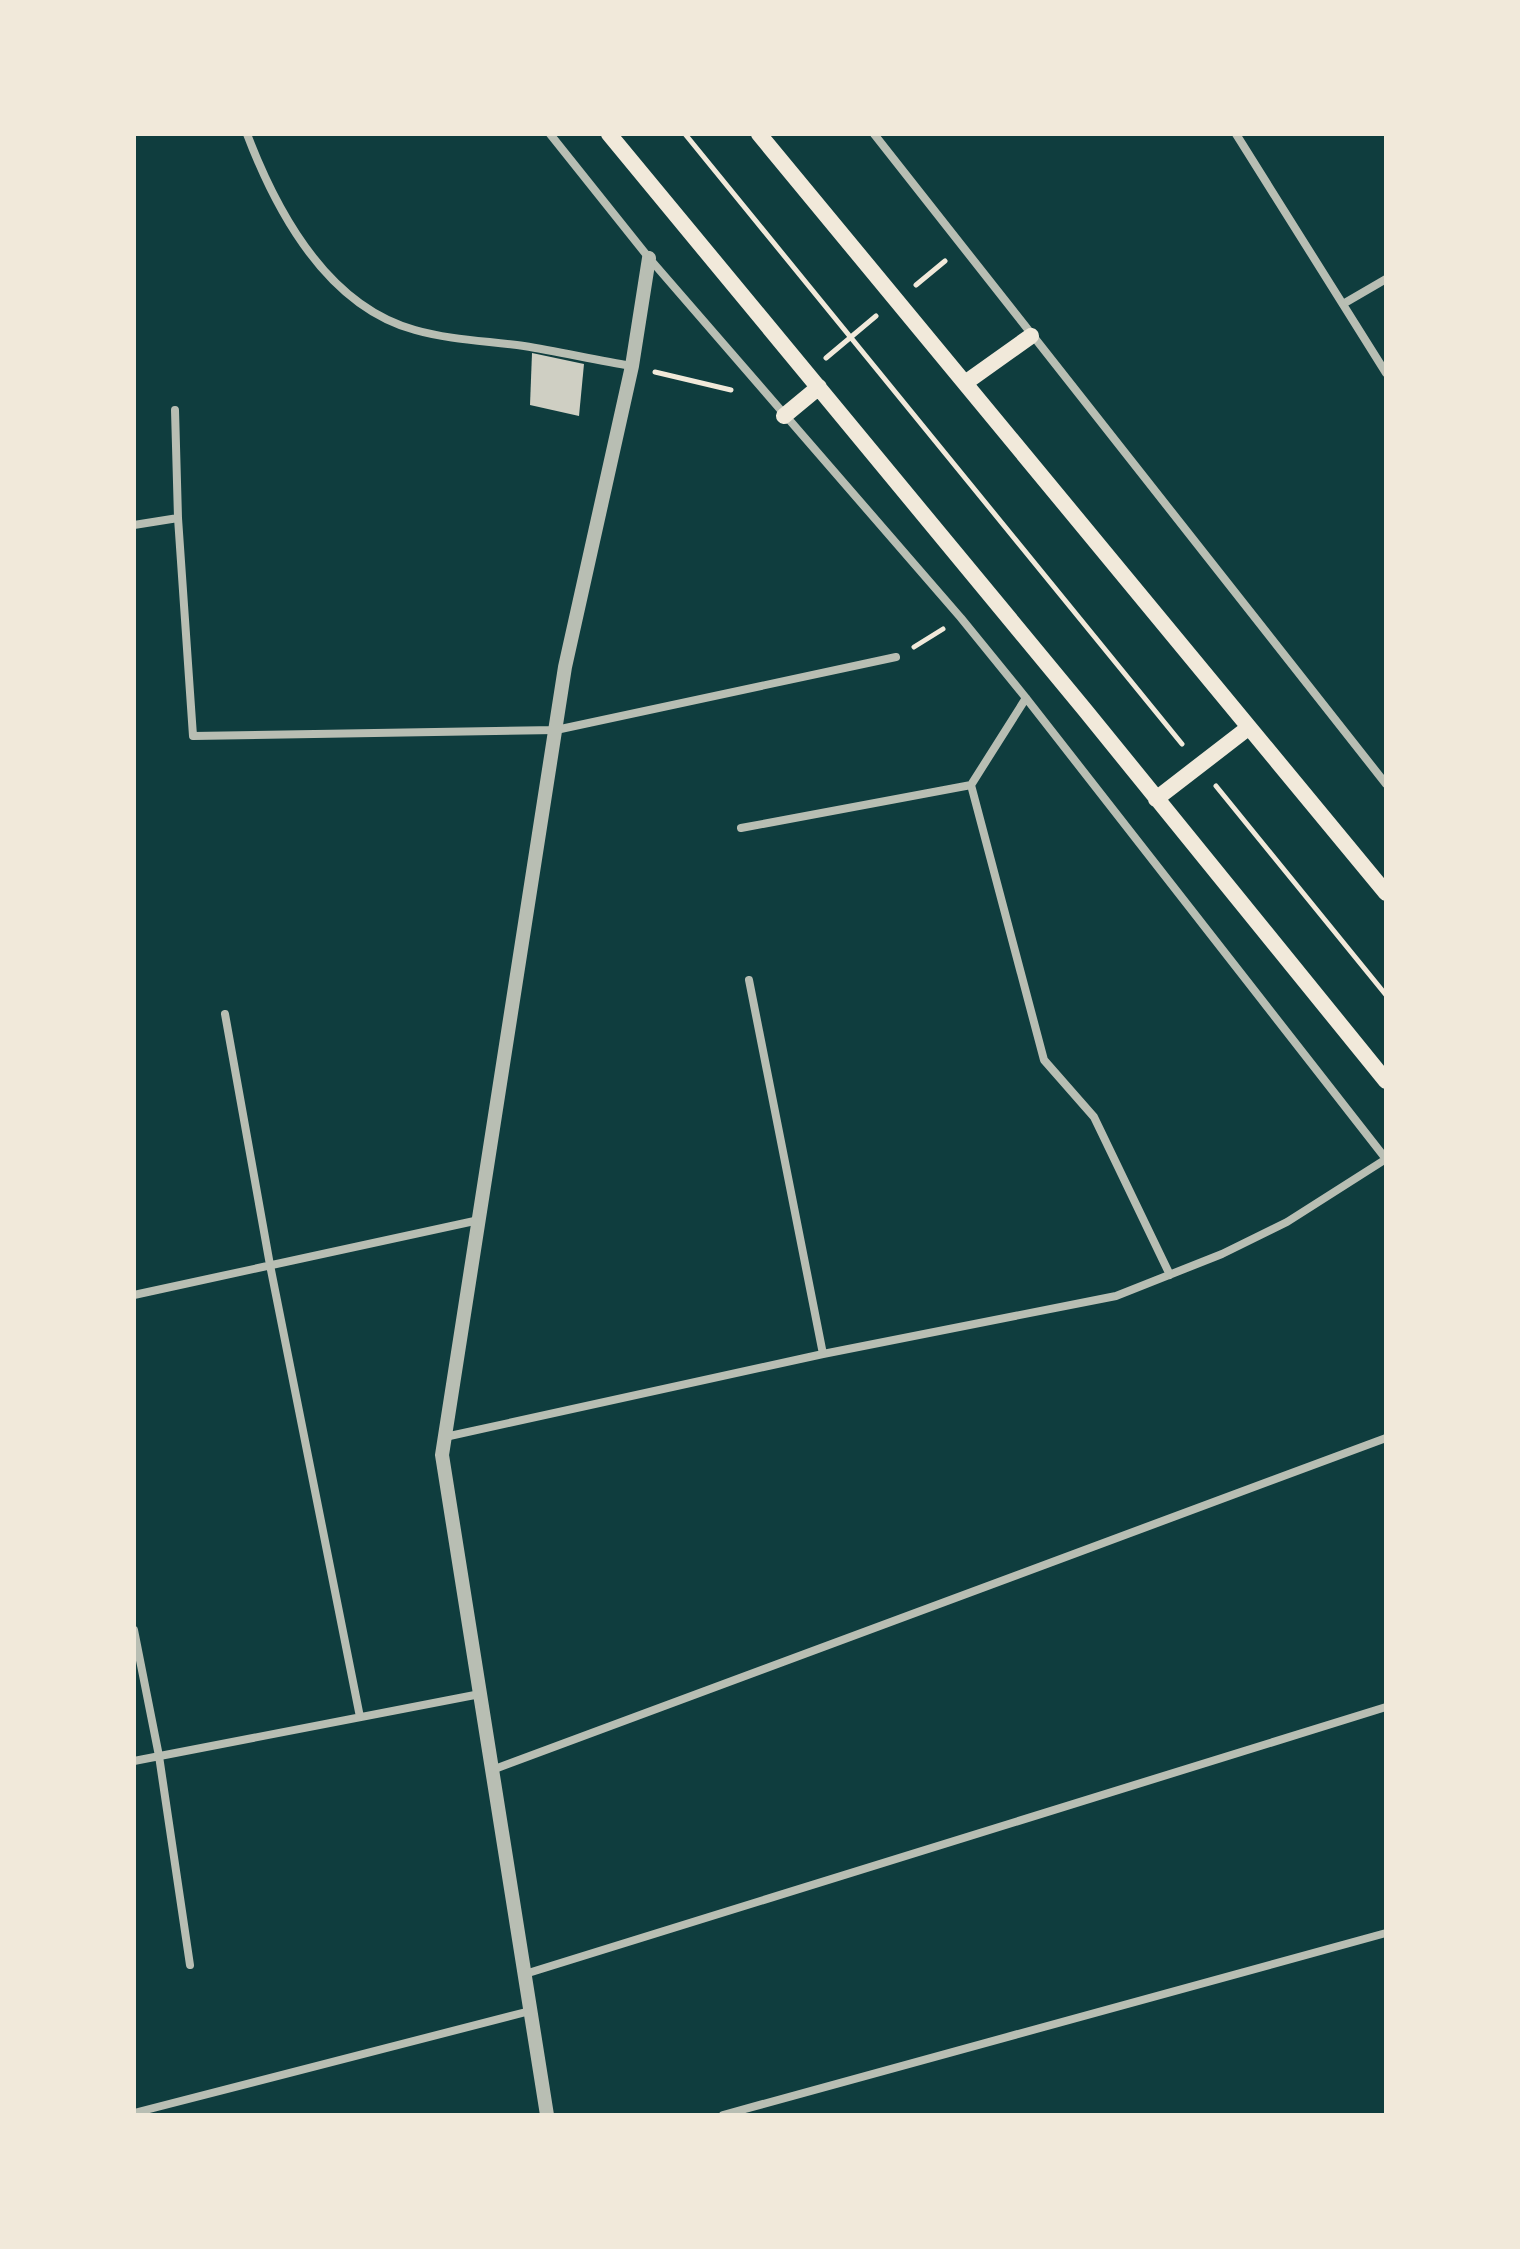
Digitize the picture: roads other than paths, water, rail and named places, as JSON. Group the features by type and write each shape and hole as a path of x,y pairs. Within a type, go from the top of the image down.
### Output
{"main road":[{"path":"609,134 1386,1081"},
{"path":"759,134 1386,893"},
{"path":"965,383 1031,336"},
{"path":"784,416 819,387"},
{"path":"1156,799 1248,728"}],"street":[{"path":"247,134 294,234 319,267 371,310 415,330 632,366"},
{"path":"445,1437 823,1354 1116,1296 1222,1254 1287,1222 1386,1159 961,618 649,258 550,134"},
{"path":"874,134 1386,784"},
{"path":"1236,134 1386,373"},
{"path":"547,2115 442,1455 565,667 632,366 649,258"},
{"path":"1343,304 1386,279"},
{"path":"175,410 178,518 193,736 556,730 896,657"},
{"path":"134,525 178,518"},
{"path":"741,828 971,785 1026,698"},
{"path":"971,785 1044,1060 1094,1117 1170,1275"},
{"path":"749,980 823,1354"},
{"path":"225,1014 270,1265 360,1717"},
{"path":"134,1295 479,1220"},
{"path":"492,1770 1386,1438"},
{"path":"134,1630 159,1756 190,1965"},
{"path":"134,1761 480,1694"},
{"path":"525,1974 1386,1707"},
{"path":"723,2115 1386,1933"},
{"path":"134,2113 530,2011"}]}
